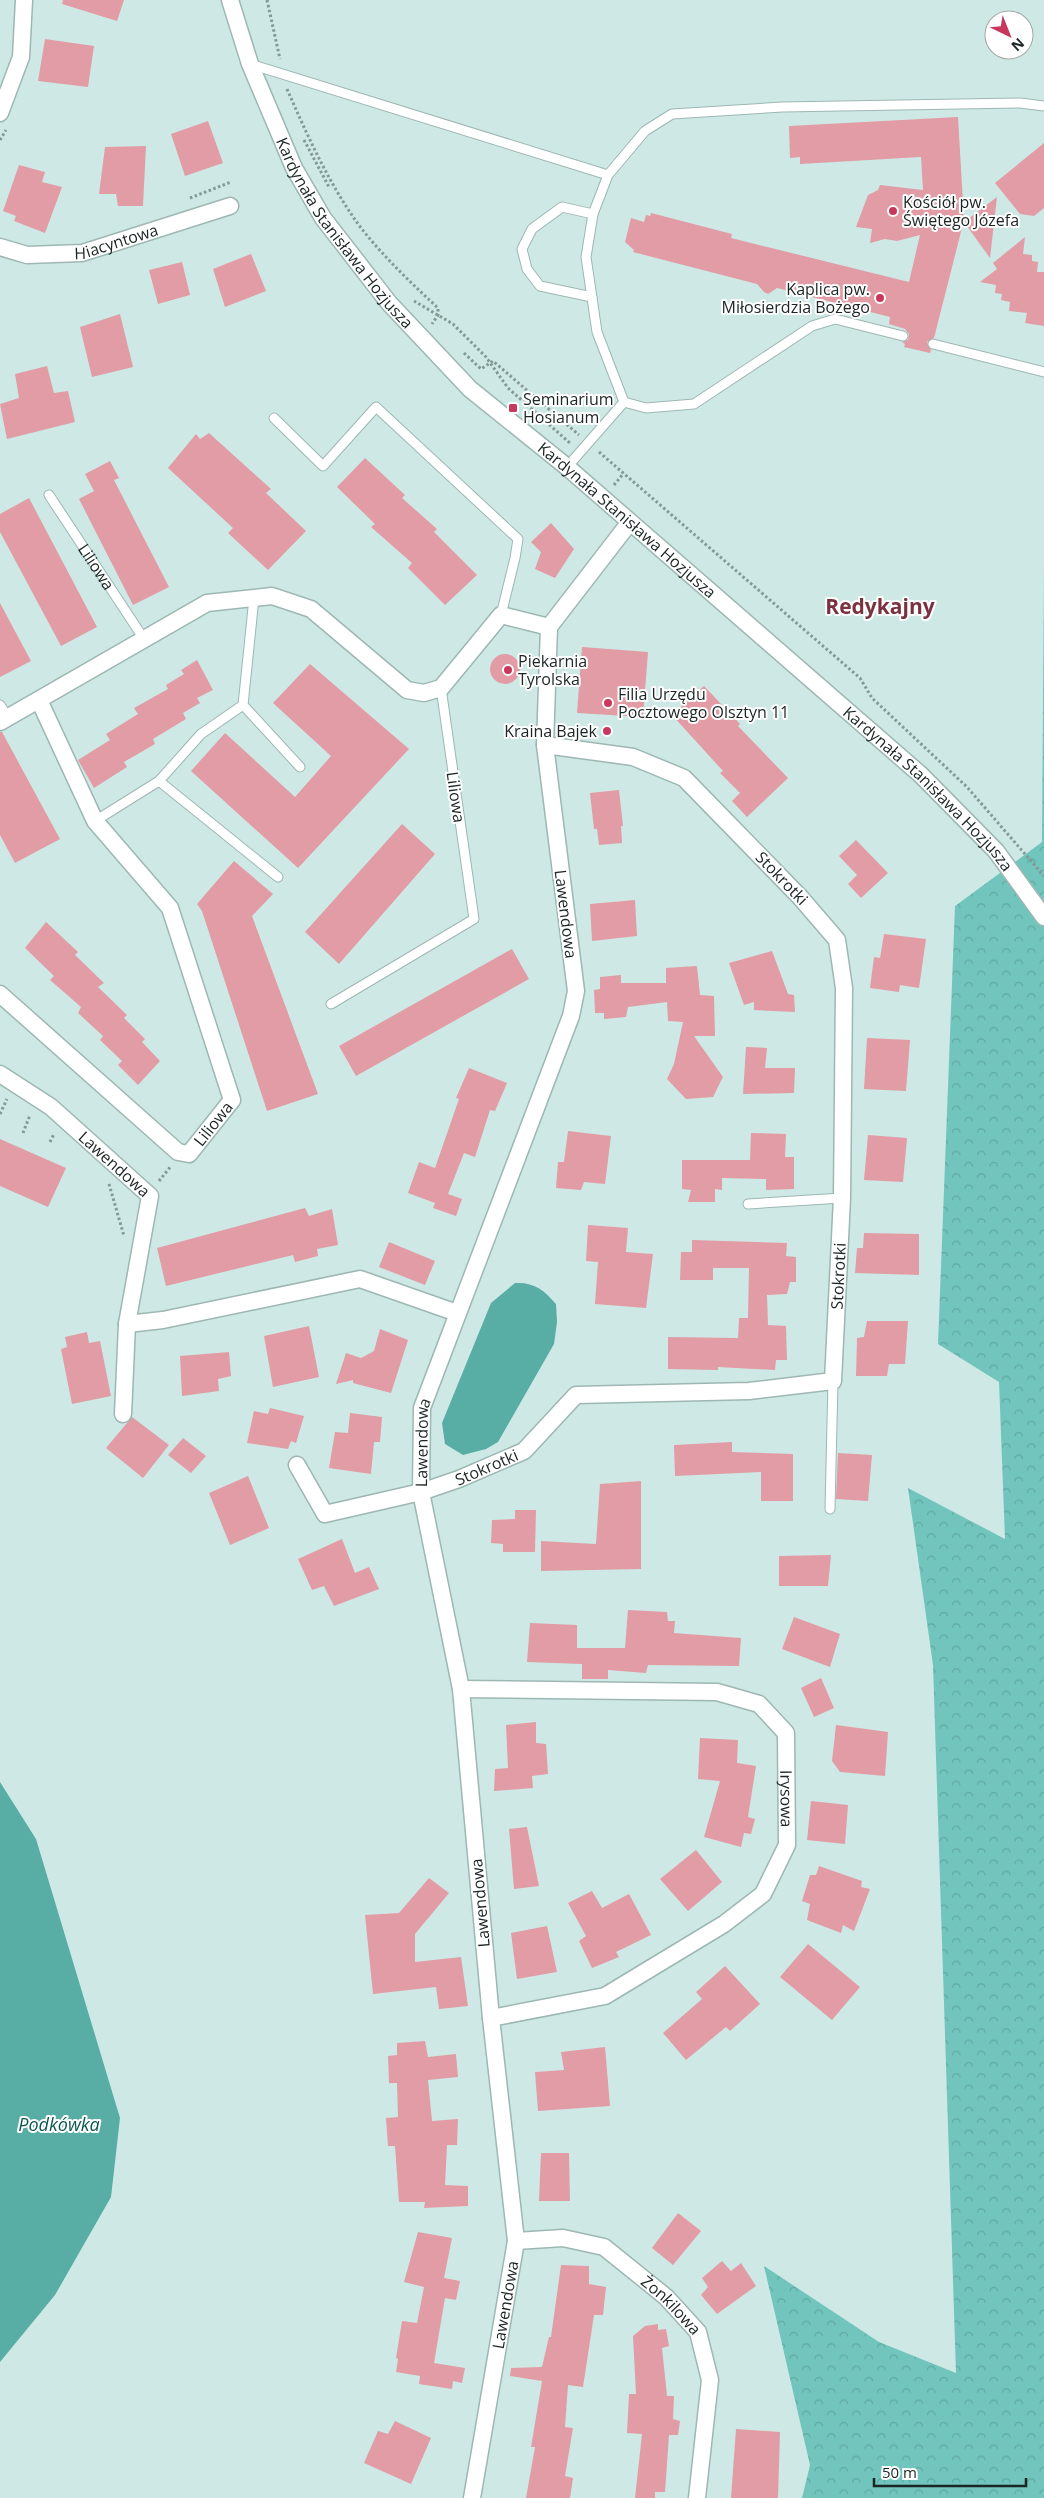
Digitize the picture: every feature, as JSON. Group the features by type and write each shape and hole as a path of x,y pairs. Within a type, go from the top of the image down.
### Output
{"street":[{"path":"0,113 20,57 24,0"},
{"name":"Kardynała Stanisława Hozjusza","path":"230,0 250,64 294,168 318,210 389,303 470,389 567,467 921,775 996,851 1042,909"},
{"name":"Hiacyntowa","path":"0,247 27,255 82,253 230,206"},
{"path":"3,715 39,700 207,603 272,596 311,609 407,690 424,692 440,688 502,615 549,627 630,522"},
{"name":"Lawendowa","path":"472,2498 516,2241 491,2018 461,1689 420,1492 422,1408 566,1033 576,991 545,745 549,627"},
{"name":"Liliowa","path":"0,994 178,1152 189,1154 232,1100 170,908 95,821 39,700"},
{"name":"Stokrotki","path":"297,1465 325,1514 420,1492 459,1479 524,1451 576,1395 749,1391 833,1381 842,1198 844,988 837,940 800,896 684,778 633,757 545,745"},
{"name":"Lawendowa","path":"0,1074 51,1107 150,1196 127,1324 123,1414"},
{"path":"127,1324 164,1320 360,1279 457,1313"},
{"name":"Irysowa","path":"461,1689 717,1692 759,1704 786,1733 787,1845 763,1894 724,1924 605,1996 491,2018"},
{"name":"Żonkilowa","path":"516,2241 564,2238 604,2247 666,2298 698,2332 710,2380 697,2498"}],"lane":[{"path":"250,64 608,175"},
{"path":"624,402 597,332 586,257 593,214 608,175 645,130 672,114 782,107 1020,102 1044,106"},
{"path":"592,297 540,286 527,269 522,249 532,229 562,207 593,214"},
{"path":"624,402 646,408 694,404 812,326 834,319 903,336"},
{"path":"933,344 1044,372"},
{"path":"567,467 624,402"},
{"path":"274,418 323,466 376,407 518,539 502,615"},
{"name":"Liliowa","path":"49,495 144,639"},
{"path":"254,598 244,705 300,767"},
{"name":"Liliowa","path":"331,1004 474,919 440,688"},
{"path":"95,821 159,781 200,734 244,705"},
{"path":"159,781 278,877"},
{"path":"748,1204 842,1198"},
{"path":"830,1510 833,1381"}],"path":[{"path":"266,0 286,88 306,132 333,183 356,220 398,271 438,308 438,315 432,324 439,330"},
{"path":"302,136 332,194"},
{"path":"186,199 231,182"},
{"path":"410,298 425,309 453,324 490,364 508,388 580,452"},
{"path":"460,350 481,369 494,361 860,678 872,698 966,787 1044,876"},
{"path":"608,477 621,488"},
{"path":"982,813 1002,833 1018,854"},
{"path":"0,1114 7,1095 16,1102"},
{"path":"23,1108 36,1119"},
{"path":"23,1132 30,1114"},
{"path":"48,1129 60,1140"},
{"path":"50,1142 54,1134"},
{"path":"148,1195 178,1158 178,1152"},
{"path":"108,1180 126,1244 141,1247"}],"green space":[{"path":"1044,567 1044,2498 802,2498 810,2465 764,2266 879,2342 956,2373 933,1665 908,1488 1005,1539 999,1382 938,1344 955,906 1042,842"}],"water":[{"path":"515,1283 528,1284 538,1288 556,1304 557,1322 554,1344 498,1442 486,1449 463,1455 445,1444 442,1423 491,1303"},
{"name":"Podkówka","path":"0,1782 36,1839 120,2118 111,2197 55,2295 0,2362"}],"building":[{"path":"63,0 124,0 117,21 62,4"},
{"path":"45,39 94,46 88,87 38,81"},
{"path":"958,117 964,220 934,338 927,342 931,350 930,353 904,347 905,344 902,342 908,340 909,334 905,329 889,324 890,317 777,288 768,294 757,284 633,252 634,250 625,242 631,218 644,222 646,215 650,216 651,213 732,234 731,238 909,282 920,235 897,241 885,239 870,243 872,229 856,227 868,195 878,190 880,185 923,190 921,157 800,164 800,157 790,158 789,126"},
{"path":"208,121 223,163 185,176 171,134"},
{"path":"1044,143 1044,208 1034,216 1020,214 995,183"},
{"path":"146,146 143,206 118,206 116,194 99,194 105,147"},
{"path":"19,165 45,172 42,182 62,187 45,233 14,221 16,216 3,211"},
{"path":"997,197 990,258 964,222"},
{"path":"1025,237 1023,254 1032,255 1032,261 1038,262 1037,272 1044,272 1044,326 1025,323 1027,313 1009,311 1010,302 1001,300 1002,294 995,293 996,285 980,282 997,269 993,263"},
{"path":"251,254 266,291 225,307 213,269"},
{"path":"182,262 190,295 158,304 149,270"},
{"path":"120,314 133,367 92,377 80,327"},
{"path":"47,366 54,393 68,391 75,422 7,439 0,404 19,398 15,374"},
{"path":"209,433 271,489 266,493 306,531 268,570 228,533 233,528 168,468 196,434 200,439"},
{"path":"365,458 405,495 402,498 437,529 434,532 477,575 445,605 408,568 412,563 371,527 375,524 337,487"},
{"path":"110,461 119,478 114,480 169,587 133,605 79,499 94,491 85,474"},
{"path":"29,498 97,627 61,646 0,532 0,514"},
{"path":"551,523 574,549 555,578 535,569 541,552 531,542"},
{"path":"0,603 31,661 0,677"},
{"path":"582,647 648,652 643,717 577,713"},
{"path":"505,654 516,658 520,669 516,680 505,684 494,680 490,669 494,658"},
{"path":"197,660 213,690 197,698 200,703 183,713 186,719 153,739 155,744 124,762 127,767 94,788 78,760 110,740 106,734 138,714 134,708 168,689 166,685 184,674 181,670"},
{"path":"310,664 409,749 298,868 191,771 225,733 295,797 331,756 273,703"},
{"path":"704,686 740,724 738,726 788,778 747,817 732,801 740,793 720,773 723,771 672,715"},
{"path":"0,732 2,732 60,839 15,863 0,835"},
{"path":"619,790 623,826 621,826 622,843 599,845 597,829 594,829 590,793"},
{"path":"402,824 435,854 339,964 305,932"},
{"path":"856,840 888,873 861,898 848,884 857,875 839,856"},
{"path":"234,861 273,894 252,916 318,1094 267,1111 202,911 197,904"},
{"path":"635,900 637,936 592,941 590,904"},
{"path":"46,922 78,952 75,955 104,983 98,987 127,1015 124,1018 145,1039 142,1042 160,1061 138,1085 118,1065 122,1061 100,1040 103,1036 78,1013 81,1007 50,980 54,976 25,948"},
{"path":"884,934 926,939 919,988 900,985 899,992 870,988 874,957 880,958"},
{"path":"512,949 529,979 356,1076 339,1046"},
{"path":"772,951 788,994 794,995 795,1012 754,1010 754,1002 744,1005 729,963"},
{"path":"697,966 700,995 714,996 715,1036 694,1036 723,1077 713,1097 686,1099 667,1079 674,1064 683,1022 668,1021 667,1002 628,1007 626,1017 604,1019 604,1013 595,1013 594,990 600,989 600,977 621,975 621,983 666,983 666,968"},
{"path":"867,1038 910,1040 906,1091 864,1089"},
{"path":"746,1047 767,1048 765,1068 795,1068 794,1093 743,1094"},
{"path":"469,1068 507,1083 495,1111 490,1110 475,1157 464,1153 448,1194 462,1199 456,1216 433,1208 435,1203 408,1193 419,1162 435,1168 459,1099 456,1098"},
{"path":"568,1131 611,1136 605,1184 584,1182 581,1190 556,1188 558,1162 564,1162"},
{"path":"751,1133 786,1134 785,1157 794,1157 794,1189 766,1190 766,1179 722,1178 722,1190 715,1189 715,1202 688,1202 691,1190 682,1189 682,1160 750,1160"},
{"path":"868,1135 907,1138 903,1182 864,1180"},
{"path":"0,1139 66,1168 48,1207 0,1186"},
{"path":"305,1208 309,1216 332,1209 338,1245 317,1249 318,1256 295,1262 293,1255 166,1286 157,1248"},
{"path":"588,1225 628,1228 626,1252 653,1254 646,1308 595,1304 598,1262 586,1261"},
{"path":"864,1233 919,1234 919,1275 855,1273 857,1248 863,1248"},
{"path":"692,1240 787,1243 786,1256 796,1257 796,1282 790,1282 787,1294 767,1295 768,1325 786,1326 787,1360 776,1360 775,1370 718,1367 718,1370 668,1369 668,1337 738,1338 739,1318 748,1318 749,1268 713,1268 713,1280 680,1280 681,1252 692,1252"},
{"path":"389,1242 435,1261 425,1285 379,1267"},
{"path":"867,1321 908,1321 905,1364 889,1364 887,1376 856,1376 857,1338 864,1337"},
{"path":"309,1326 319,1377 273,1387 264,1336"},
{"path":"380,1329 408,1340 391,1393 353,1383 353,1380 336,1384 346,1353 361,1358 374,1351"},
{"path":"87,1332 89,1343 100,1341 111,1396 72,1404 61,1349 67,1347 65,1337"},
{"path":"229,1352 231,1376 218,1379 219,1391 182,1396 180,1356"},
{"path":"270,1408 304,1416 296,1443 291,1441 288,1449 247,1443 254,1411 268,1414"},
{"path":"350,1413 382,1417 380,1442 374,1442 371,1474 329,1468 335,1432 348,1433"},
{"path":"132,1417 169,1445 143,1478 106,1448"},
{"path":"183,1438 206,1456 191,1473 168,1455"},
{"path":"732,1442 732,1452 793,1454 793,1501 761,1501 761,1472 675,1476 674,1445"},
{"path":"838,1453 872,1455 868,1501 836,1499"},
{"path":"248,1476 269,1528 230,1545 209,1493"},
{"path":"641,1481 641,1569 541,1571 541,1541 596,1544 600,1484"},
{"path":"515,1510 536,1510 535,1552 503,1552 503,1544 491,1543 492,1520 515,1519"},
{"path":"342,1539 355,1573 369,1567 379,1589 334,1606 324,1586 312,1590 298,1559"},
{"path":"831,1555 828,1586 779,1586 779,1556"},
{"path":"628,1610 667,1612 668,1621 675,1621 674,1633 741,1638 739,1666 648,1665 646,1673 608,1670 608,1679 582,1679 582,1664 527,1662 530,1623 577,1625 577,1648 625,1648"},
{"path":"794,1617 840,1634 830,1667 782,1649"},
{"path":"821,1678 834,1708 814,1717 801,1688"},
{"path":"536,1722 536,1743 546,1744 548,1774 532,1776 533,1788 494,1791 495,1769 508,1768 506,1725"},
{"path":"836,1725 888,1732 885,1776 840,1772 832,1761"},
{"path":"700,1738 738,1740 737,1763 756,1766 748,1817 755,1819 751,1834 744,1833 741,1847 704,1837 720,1781 698,1779"},
{"path":"811,1801 848,1805 845,1844 807,1840"},
{"path":"527,1827 539,1886 514,1889 509,1829"},
{"path":"696,1850 722,1882 688,1911 660,1879"},
{"path":"819,1866 862,1881 861,1887 870,1889 854,1931 843,1925 841,1933 807,1920 810,1904 802,1901 810,1875 816,1875"},
{"path":"429,1878 449,1893 415,1934 415,1962 461,1957 468,2006 439,2009 436,1987 373,1994 365,1915 399,1913"},
{"path":"592,1891 602,1908 629,1894 651,1935 616,1952 619,1957 592,1968 579,1941 586,1936 568,1903"},
{"path":"547,1926 557,1972 517,1979 511,1933"},
{"path":"808,1944 860,1987 832,2020 780,1977"},
{"path":"725,1966 760,2004 730,2031 726,2027 686,2060 663,2033 702,1999 696,1992"},
{"path":"425,2041 428,2057 456,2054 458,2077 428,2080 432,2121 458,2119 457,2145 447,2145 445,2185 468,2186 468,2206 424,2208 425,2202 399,2202 395,2146 388,2146 386,2118 398,2117 397,2083 389,2083 388,2056 397,2055 397,2043"},
{"path":"605,2047 610,2106 538,2111 535,2072 564,2070 561,2052"},
{"path":"541,2153 569,2153 570,2201 539,2201"},
{"path":"678,2213 701,2231 673,2265 652,2248"},
{"path":"418,2232 452,2238 444,2278 460,2281 456,2300 445,2298 434,2363 465,2368 462,2383 453,2381 452,2389 419,2384 420,2376 396,2372 398,2359 396,2358 402,2321 417,2323 424,2287 404,2282"},
{"path":"722,2261 731,2271 741,2263 756,2286 717,2314 701,2295 708,2287 702,2278"},
{"path":"561,2265 589,2266 589,2284 606,2287 603,2315 594,2315 583,2387 568,2385 565,2427 573,2428 565,2476 573,2478 570,2498 526,2498 535,2447 531,2447 542,2381 510,2376 511,2368 542,2367 549,2337 551,2337"},
{"path":"658,2324 658,2330 666,2329 669,2346 662,2348 667,2396 674,2396 673,2419 680,2421 678,2435 669,2435 665,2492 655,2492 655,2498 635,2498 642,2434 627,2433 629,2394 636,2394 633,2336 645,2326"},
{"path":"395,2421 431,2438 411,2484 364,2463 378,2431 388,2434"},
{"path":"736,2429 780,2432 778,2498 731,2498"}],"place":[{"name":"Kościół pw. Świętego Józefa","path":"893,211"},
{"name":"Kaplica pw. Miłosierdzia Bożego","path":"880,298"},
{"name":"Seminarium Hosianum","path":"513,408"},
{"name":"Piekarnia Tyrolska","path":"508,670"},
{"name":"Filia Urzędu Pocztowego Olsztyn 11","path":"608,703"},
{"name":"Kraina Bajek","path":"607,731"}],"district":[{"name":"Redykajny","path":"880,606"}]}
